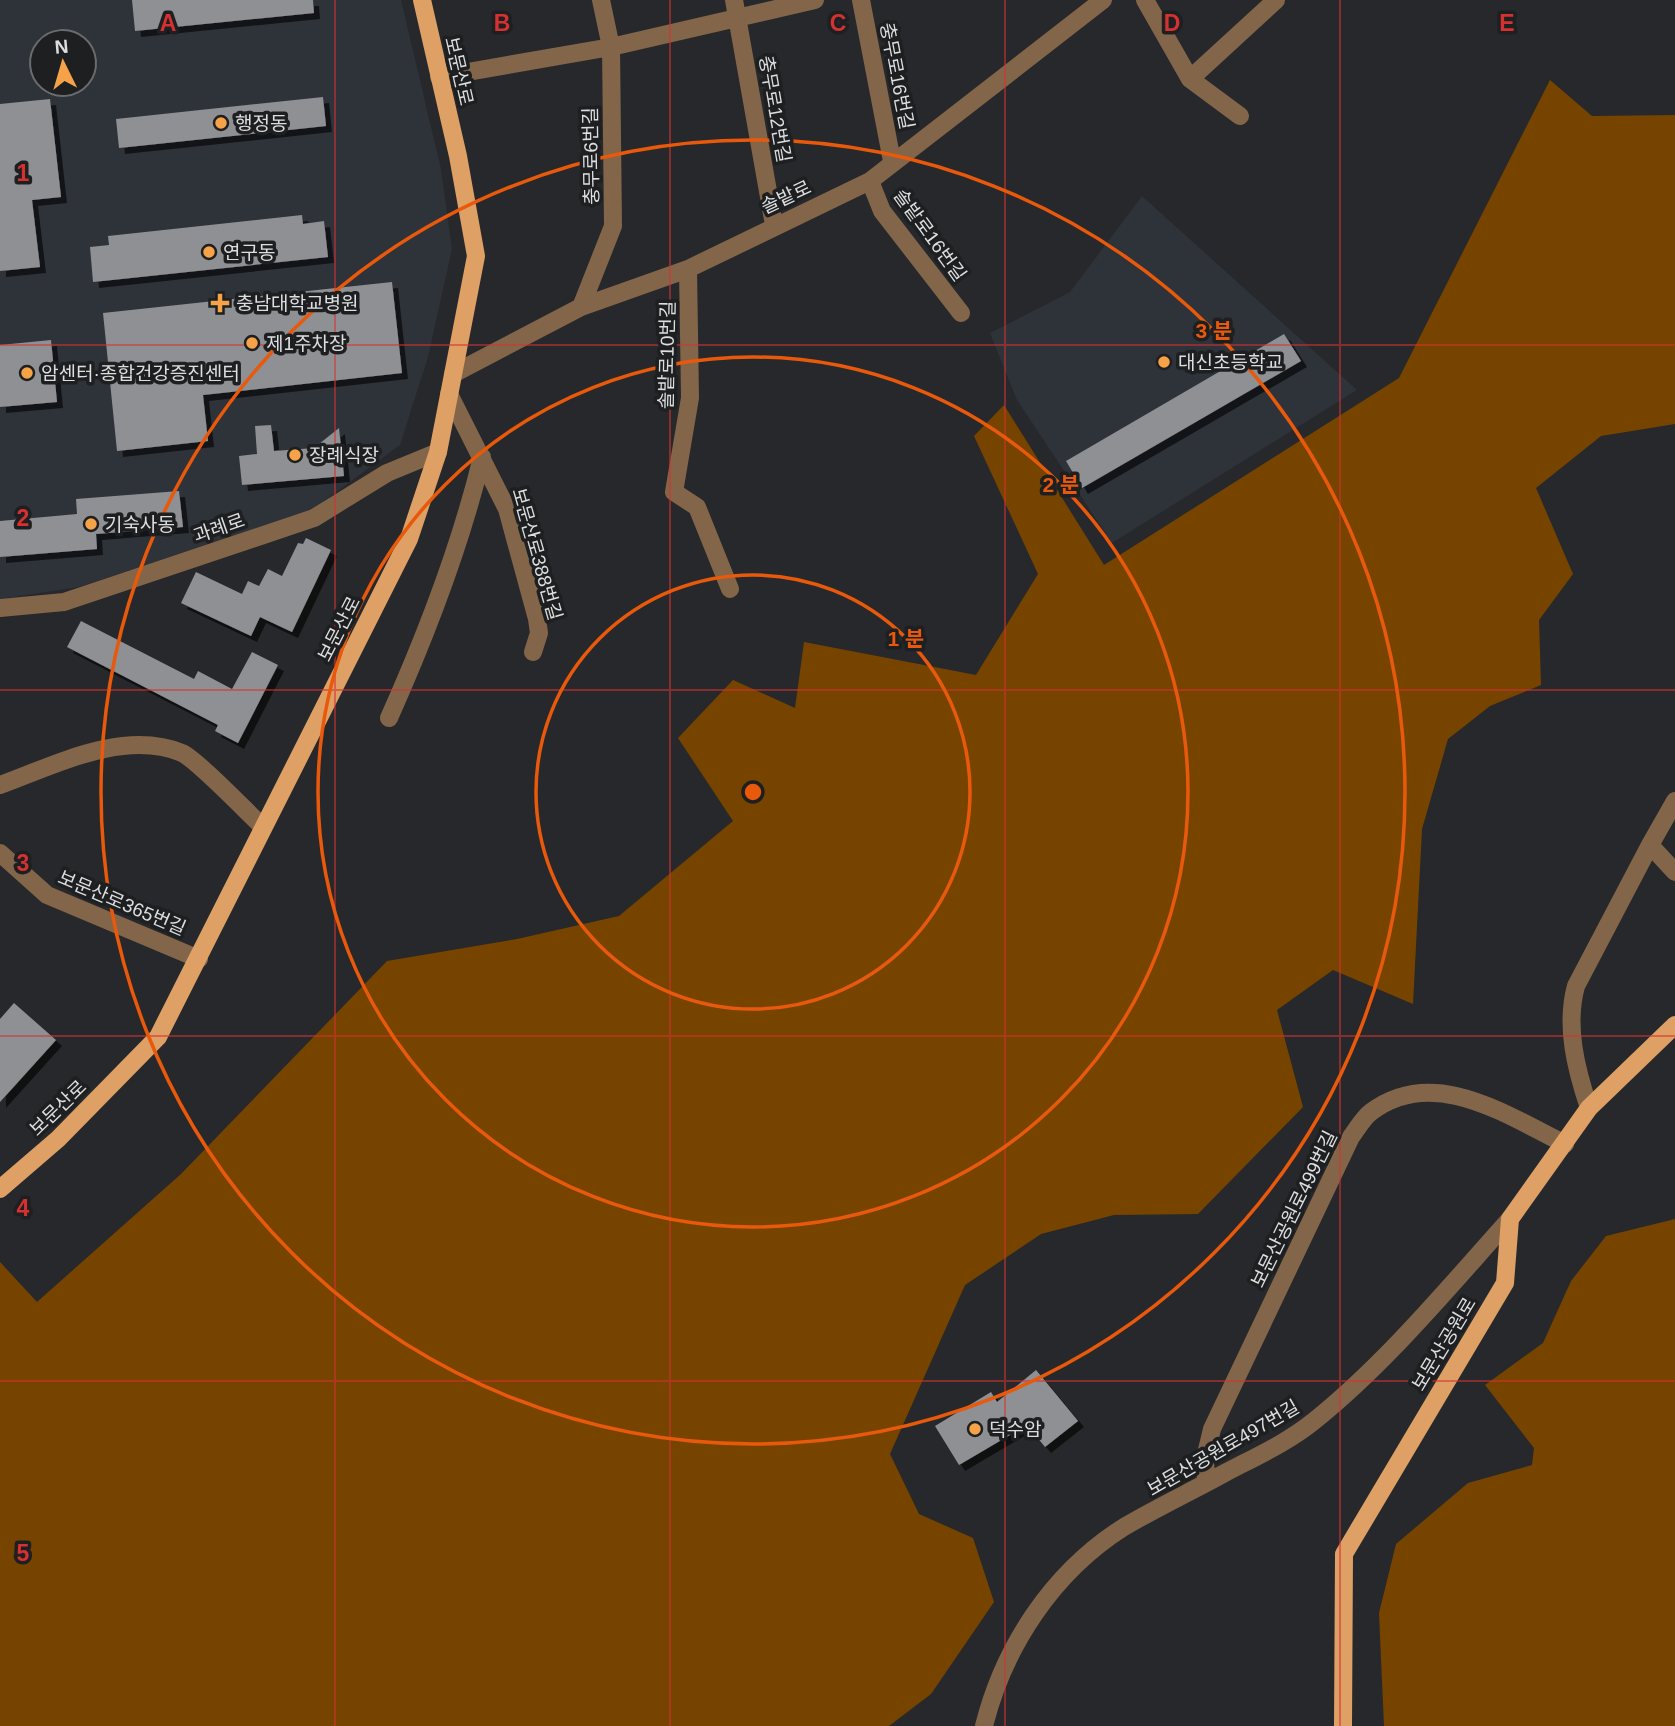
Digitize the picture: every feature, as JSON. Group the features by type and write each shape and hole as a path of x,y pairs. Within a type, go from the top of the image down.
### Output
{"main road":[{"name":"보문산로","path":"0,1189 58,1139 158,1037 409,539 438,452 475,256 458,156 422,0"},
{"path":"1510,1219 1589,1108 1675,1025"},
{"name":"보문산공원로","path":"1343,1726 1344,1554 1505,1283 1510,1219"}],"street":[{"name":"충무로6번길","path":"581,307 613,226 611,47 601,0"},
{"name":"충무로12번길","path":"734,0 774,225"},
{"path":"439,77 611,47 815,0"},
{"name":"충무로16번길","path":"861,0 892,161"},
{"name":"솔밭로","path":"453,374 581,307 688,269 774,225 870,181 892,161 966,109 1103,0"},
{"path":"1145,0 1190,79 1240,116"},
{"path":"1190,79 1276,0"},
{"name":"솔밭로16번길","path":"870,181 882,211 961,313"},
{"name":"솔밭로10번길","path":"688,269 690,398 674,492 697,507 730,589"},
{"name":"보문산로388번길","path":"449,394 507,509 537,619 539,633 533,652"},
{"name":"과례로","path":"0,608 64,602 314,518 387,473 438,452"},
{"path":"389,718 417,655 466,524 482,457"},
{"path":"0,785 93,752 141,745 184,754 262,826"},
{"path":"1589,1108 1577,1073 1569,1009 1576,986 1675,801"},
{"path":"1650,845 1675,872"},
{"name":"보문산로365번길","path":"0,853 47,895 199,959"},
{"name":"보문산공원로499번길","path":"1206,1483 1205,1458 1212,1429 1341,1158 1369,1113 1404,1095 1430,1091 1471,1099 1565,1144"},
{"name":"보문산공원로497번길","path":"984,1726 993,1689 1021,1632 1041,1604 1084,1558 1123,1528 1314,1421 1415,1325 1510,1219"}],"shaded area":[{"name":"충남대학교병원","path":"0,0 401,0 441,169 452,249 428,357 400,445 312,510 79,587 0,599"},
{"path":"1550,80 1592,116 1675,115 1675,424 1601,436 1536,488 1573,574 1539,620 1541,685 1490,706 1448,739 1422,829 1413,1004 1333,970 1277,1010 1303,1107 1198,1214 1114,1215 1041,1234 965,1285 890,1454 919,1514 973,1538 994,1602 931,1694 889,1726 0,1726 0,1262 37,1302 181,1174 387,961 517,939 619,916 733,821 678,738 733,680 795,708 804,642 976,675 1038,574 974,436 1004,405 1104,565 1399,378"},
{"name":"대신초등학교","path":"1142,196 1357,390 1112,543 1017,400 990,333 1070,292"},
{"path":"1675,1219 1675,1726 1384,1726 1379,1613 1396,1544 1468,1483 1532,1465 1534,1448 1485,1385 1543,1343 1571,1281 1606,1236"}],"building":[{"path":"132,0 313,0 314,13 135,31"},
{"name":"행정동","path":"323,97 326,126 119,148 116,119"},
{"path":"50,99 61,197 32,200 40,267 0,271 0,104"},
{"name":"연구동","path":"302,215 303,224 324,221 328,257 93,282 90,247 109,245 108,236"},
{"name":"제1주차장","path":"392,282 402,373 203,395 208,441 117,451 103,313"},
{"path":"1284,334 1301,361 1082,488 1066,461"},
{"name":"암센터·종합건강증진센터","path":"51,340 57,402 0,407 0,345"},
{"name":"장례식장","path":"271,425 274,451 314,448 339,428 344,476 242,485 239,456 257,454 255,426"},
{"name":"기숙사동","path":"179,491 183,527 96,534 97,549 0,557 0,521 77,514 76,499"},
{"path":"306,538 331,550 292,632 260,617 251,636 181,603 196,572 242,594 248,581 259,586 268,569 282,576 298,543 303,544"},
{"path":"81,621 194,679 198,671 232,689 252,652 278,665 238,743 215,731 218,725 67,647"},
{"path":"14,1003 56,1040 0,1102 0,1019"},
{"path":"1036,1370 1078,1421 1045,1447 1027,1425 959,1465 935,1426 991,1392 997,1402"}],"place":[{"name":"행정동","path":"221,123"},
{"name":"연구동","path":"209,252"},
{"name":"충남대학교병원","path":"220,303"},
{"name":"제1주차장","path":"252,343"},
{"name":"대신초등학교","path":"1164,362"},
{"name":"암센터·종합건강증진센터","path":"27,373"},
{"name":"장례식장","path":"295,455"},
{"name":"기숙사동","path":"91,524"},
{"name":"덕수암","path":"975,1429"}]}
